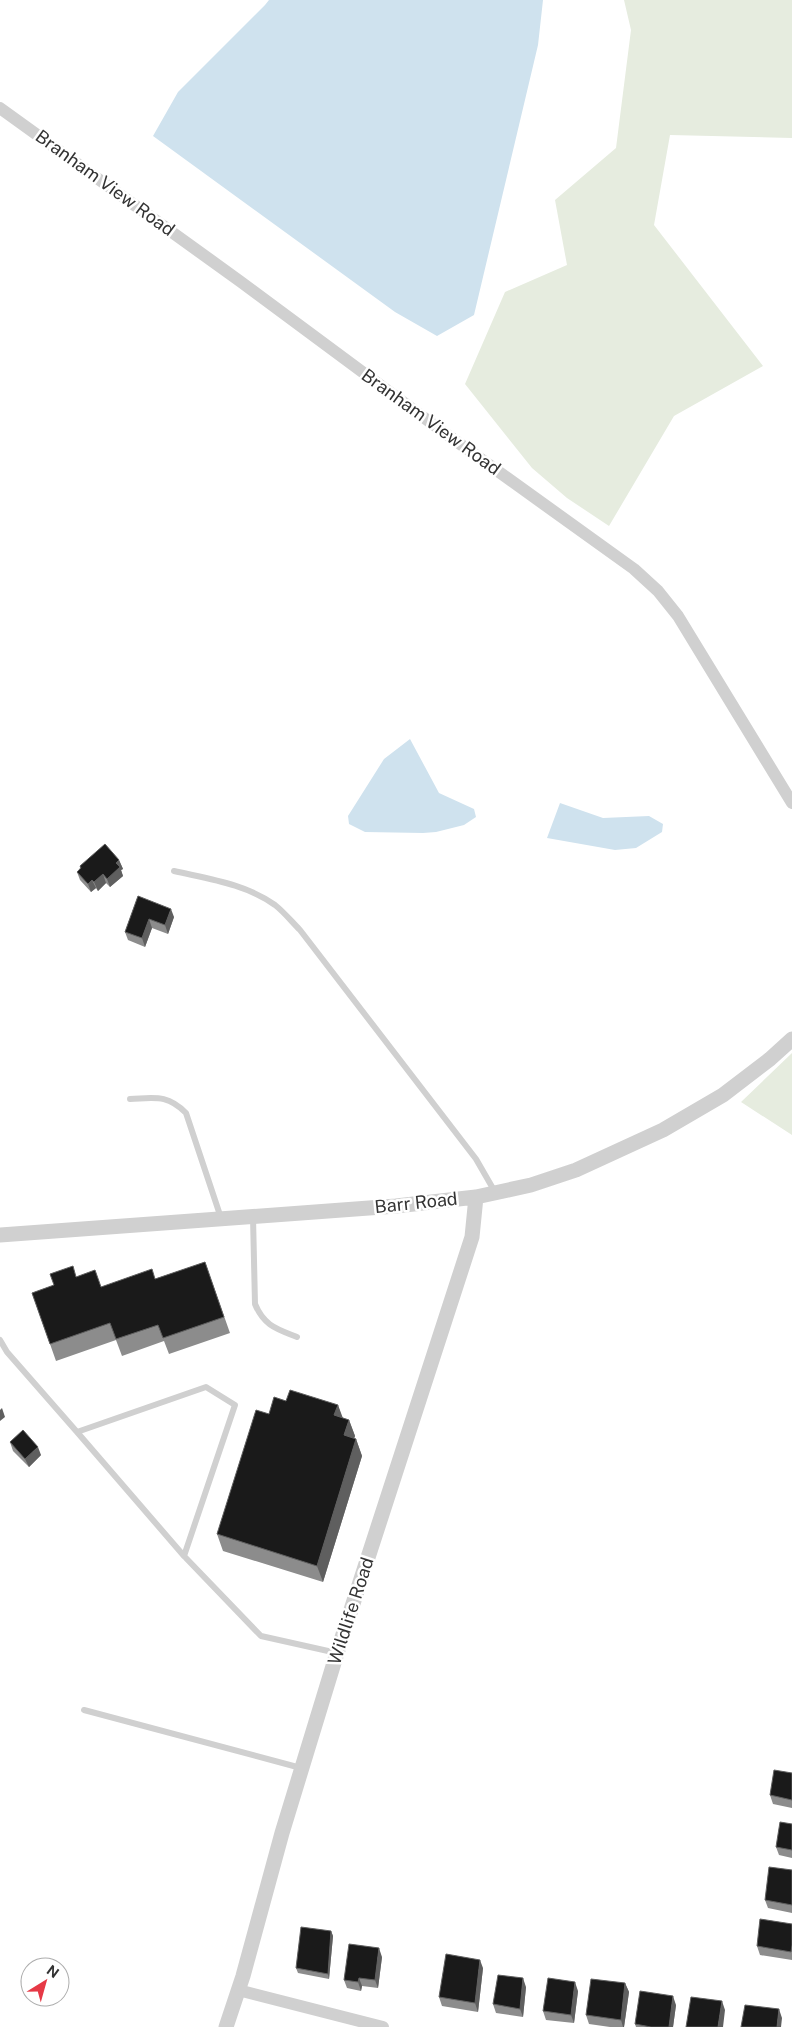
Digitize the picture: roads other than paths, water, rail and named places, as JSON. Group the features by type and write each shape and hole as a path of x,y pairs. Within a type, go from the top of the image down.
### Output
{"street":[{"name":"Branham View Road","path":"0,108 242,282 442,432 634,569 658,591 692,636 711,671 792,803"},
{"name":"Barr Road","path":"0,1235 396,1206 476,1197 531,1185 576,1170 663,1130 723,1095 770,1059 792,1039"},
{"name":"Wildlife Road","path":"226,2027 337,1653 472,1237 476,1197"},
{"path":"238,1990 383,2027"}],"lane":[{"path":"174,871 235,885 258,895 282,912 300,930 476,1159 496,1193"},
{"path":"130,1099 160,1097 178,1104 186,1113 221,1218"},
{"path":"253,1216 255,1304 260,1316 271,1326 297,1337"},
{"path":"0,1340 76,1432 184,1556 261,1636 337,1653"},
{"path":"76,1432 206,1386 235,1405 184,1556"},
{"path":"84,1710 302,1768"}],"water":[{"path":"269,0 543,0 538,45 474,315 437,336 395,312 153,136 178,92"},
{"path":"410,739 439,793 474,809 476,817 464,825 436,832 423,833 365,832 349,824 348,816 384,759"},
{"path":"560,803 603,818 649,816 663,824 662,832 636,848 615,850 547,838"}]}
